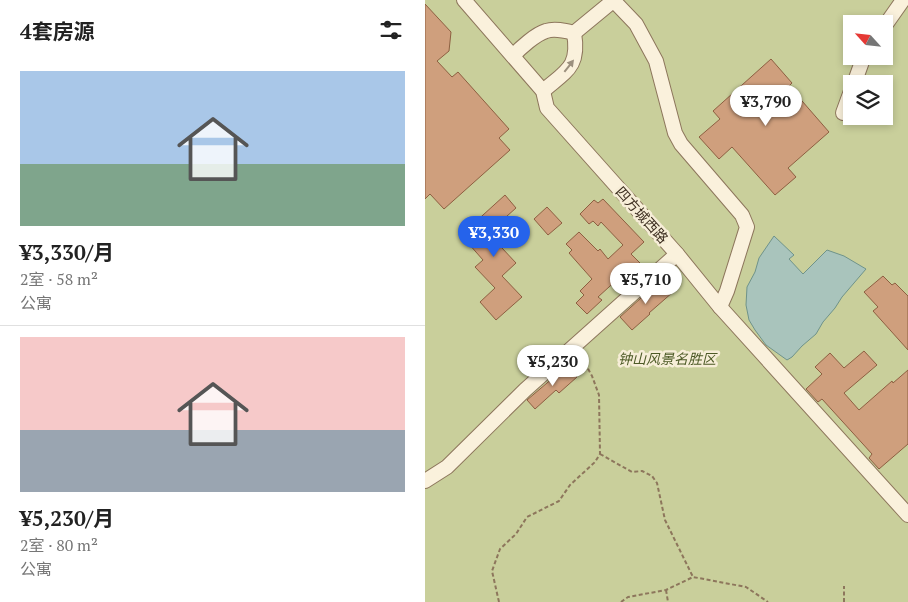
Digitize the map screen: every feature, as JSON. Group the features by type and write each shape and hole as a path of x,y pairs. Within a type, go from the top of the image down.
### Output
{"street":[{"name":"四方城西路","path":"464,0 543,91 547,108 677,254 719,307 908,515"},
{"path":"574,34 614,0 636,24 657,61 671,120 681,144 742,214 747,227 727,291 719,307"},
{"path":"893,18 902,9"},
{"path":"513,56 533,38 546,30 561,30 574,34"},
{"path":"543,91 570,68 575,57 576,44 574,34"},
{"path":"425,481 447,467 525,390 677,254"}],"path":[{"path":"499,602 492,570 500,549 516,534 527,517 559,501 570,484 595,462 600,454 599,395 592,376 575,346"},
{"path":"600,454 632,472 642,471 652,476 657,483 665,520 693,577"},
{"path":"621,602 628,597 666,590 693,577 746,587 768,602"},
{"path":"844,586 844,602"},
{"path":"666,590 668,602"}],"green space":[{"name":"钟山风景名胜区","path":"425,0 908,0 908,602 425,602"}],"water":[{"path":"774,236 794,255 789,259 803,274 827,250 844,256 866,269 842,297 816,334 787,360 766,345 749,320 746,305 747,287 755,272 759,258"}],"building":[{"path":"425,4 451,32 449,51 437,61 452,77 458,72 509,129 499,138 510,150 444,209 430,194 425,199"},
{"path":"771,59 792,83 789,86 829,132 788,168 796,177 775,195 732,147 719,159 699,137 720,119 713,111"},
{"path":"505,195 516,208 488,233 516,263 502,276 522,297 496,320 480,302 495,288 475,267 483,260 461,235"},
{"path":"603,199 644,242 631,254 643,266 625,282 620,277 598,297 602,300 587,314 576,303 584,295 580,291 592,279 569,253 572,250 566,244 579,232 598,251 600,249 608,259 623,245 601,222 598,226 593,221 589,224 580,214 594,200 598,203"},
{"path":"547,207 562,223 548,235 534,219"},
{"path":"883,276 892,285 895,283 908,296 908,350 873,311 878,307 864,292"},
{"path":"662,279 673,292 632,330 620,317"},
{"path":"864,351 877,365 844,393 859,410 892,381 893,383 908,370 908,444 879,469 869,458 872,454 822,399 818,402 806,389 822,374 815,367 830,353 844,368"},
{"path":"567,366 577,377 559,393 556,390 535,409 527,400"}]}
